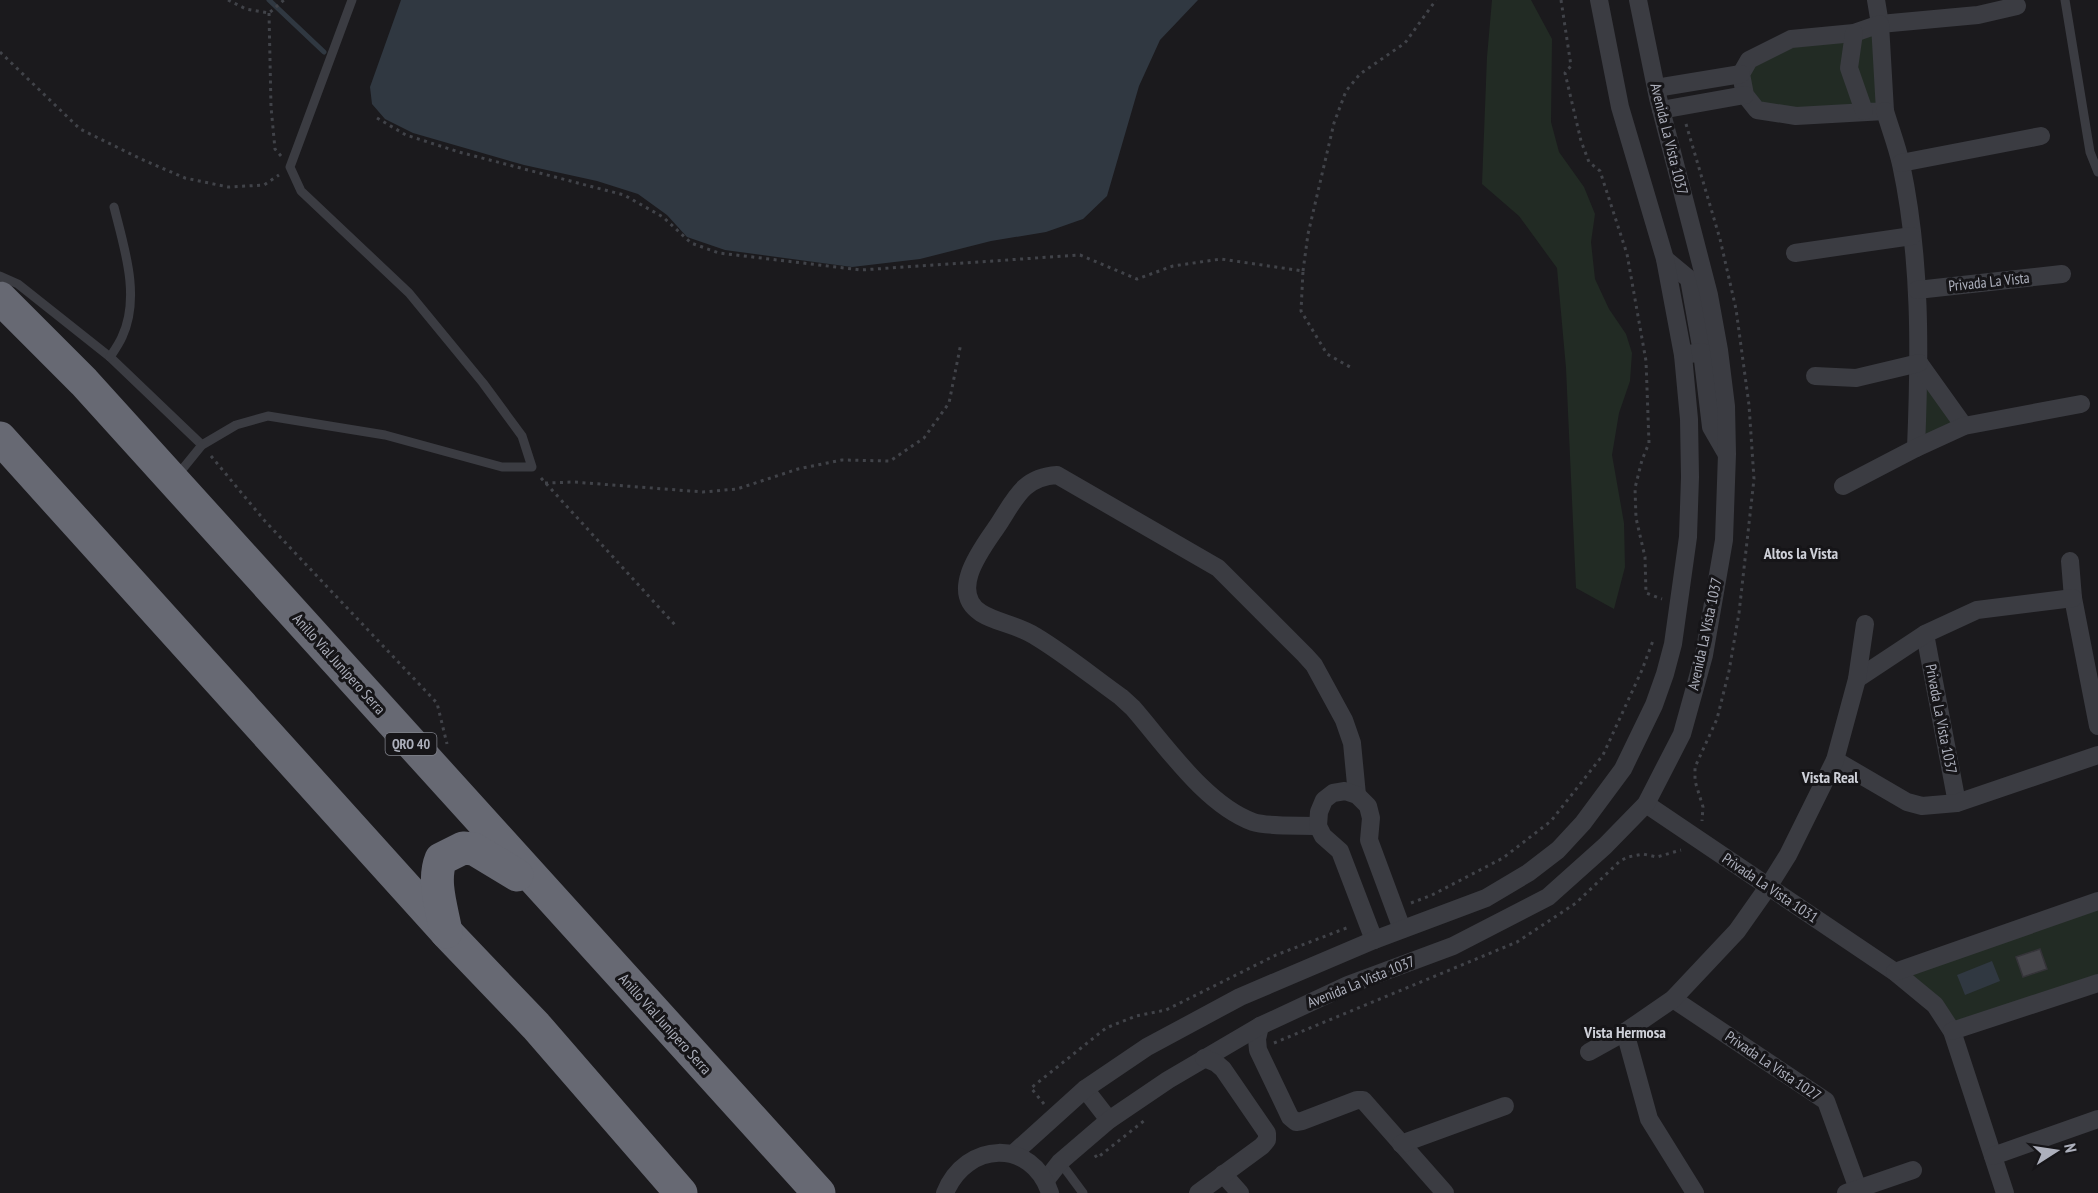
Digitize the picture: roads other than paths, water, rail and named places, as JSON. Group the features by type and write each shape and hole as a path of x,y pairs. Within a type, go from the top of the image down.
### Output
{"highway":[{"name":"Anillo Vial Junípero Serra","path":"0,298 84,382 819,1193"},
{"path":"0,438 447,933 536,1026 681,1193"},
{"path":"447,933 438,894 437,870 441,859 463,848 474,849 547,893"}],"street":[{"name":"Avenida La Vista 1037","path":"1013,1154 1084,1089 1147,1047 1240,997 1374,940 1486,898 1528,873 1564,844 1583,823 1623,768 1654,705 1673,644 1687,549 1689,419 1683,355 1665,259 1620,107 1599,0"},
{"name":"Avenida La Vista 1037","path":"1048,1187 1060,1162 1109,1120 1204,1058 1260,1026 1348,985 1453,946 1548,897 1605,846 1646,804 1682,734 1704,655 1724,540 1726,406 1711,351 1709,295 1661,110 1638,0"},
{"path":"1876,0 1880,24 1885,111 1901,163 1917,290 1919,363 1916,448"},
{"path":"1885,111 1796,116 1757,110 1745,95 1741,74 1749,60 1791,39 1854,33 1880,24 1978,15 2017,6"},
{"path":"1854,33 1849,68 1864,111"},
{"path":"1656,88 1741,74"},
{"path":"1661,110 1745,95"},
{"path":"1901,163 2041,136"},
{"path":"1795,254 1912,236"},
{"path":"1665,259 1689,279 1711,351 1683,355"},
{"name":"Privada La Vista","path":"1917,290 2062,274"},
{"path":"1815,376 1856,378 1919,363"},
{"path":"1919,363 1964,426"},
{"path":"1843,486 1964,426 2081,404"},
{"path":"1318,826 1255,823 1242,817 1211,796 1121,697 1034,635 979,612 970,600 967,582 971,567 1022,488 1043,476 1057,475 1218,568 1314,665 1344,720 1352,743 1357,795"},
{"path":"2070,561 2073,598 2098,726"},
{"path":"1857,679 1924,634 1977,610 2073,598"},
{"path":"1589,1052 1625,1032 1673,999 1737,931 1768,887 1788,855 1835,760 1857,679 1864,624"},
{"name":"Privada La Vista 1037","path":"1924,634 1957,803"},
{"path":"1835,760 1907,802 1922,806 1957,803 2098,755"},
{"path":"1374,940 1340,850 1323,836 1318,826 1318,812 1324,800 1333,793 1345,791 1357,795 1368,806 1371,818 1369,840 1402,929"},
{"name":"Privada La Vista 1031","path":"1646,804 1895,972 1935,1005 1952,1030 2005,1193"},
{"path":"1895,972 2098,901"},
{"path":"1952,1030 2098,983"},
{"name":"Privada La Vista 1027","path":"1673,999 1826,1101 1852,1191 1912,1170"},
{"path":"1260,1026 1257,1039 1258,1050 1290,1117 1296,1122 1363,1100 1445,1193"},
{"path":"1625,1032 1649,1119 1695,1193"},
{"path":"1198,1193 1267,1140 1267,1134 1223,1069 1204,1058"},
{"path":"1084,1089 1109,1120"},
{"path":"1401,1144 1505,1106"},
{"path":"1993,1156 2098,1119"},
{"path":"945,1193 955,1173 972,1159 992,1153 1013,1154 1032,1164 1048,1187"},
{"path":"1223,1174 1240,1193"}],"lane":[{"path":"174,482 202,445 236,425 268,416 385,435 502,467 532,467 522,436 483,383 409,293 302,191 290,167 352,0"},
{"path":"2065,0 2090,152 2098,172"},
{"path":"110,357 123,336 130,309 128,266 114,207"},
{"path":"0,276 18,284 110,357 202,445"},
{"path":"1060,1162 1083,1193"}],"waterway":[{"path":"269,0 324,52"}],"district":[{"name":"Altos la Vista","path":"1801,553"},
{"name":"Vista Real","path":"1830,777"},
{"name":"Vista Hermosa","path":"1625,1032"}]}
